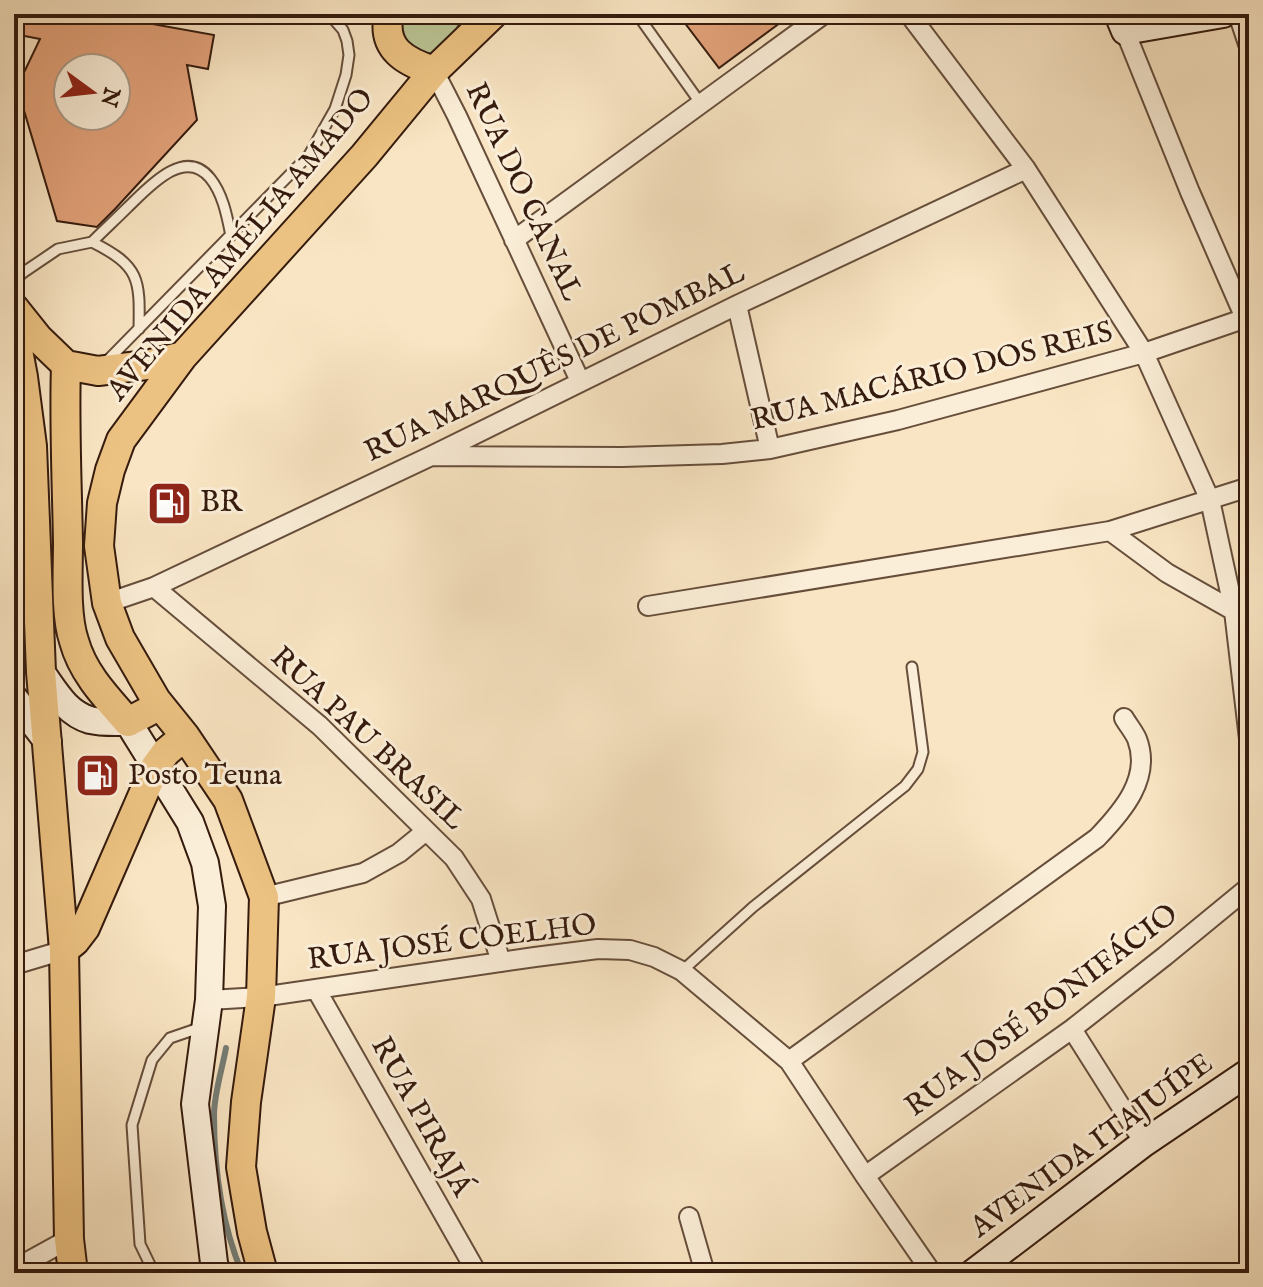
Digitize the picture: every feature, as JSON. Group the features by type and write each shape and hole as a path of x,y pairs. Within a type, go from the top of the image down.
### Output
{"main road":[{"path":"389,14 388,36 395,50 405,60 434,71"},
{"name":"AVENIDA AMÉLIA AMADO","path":"263,1273 252,1232 241,1167 246,1102 261,997 264,897 228,800 185,736 156,700 120,638 107,603 99,546 102,503 121,440 183,356 364,156 471,25 493,14"},
{"path":"14,308 38,338 66,365 98,371 146,365 183,356"},
{"path":"14,329 32,446 41,672 64,950 69,1239 73,1273"},
{"path":"66,365 64,421 69,605 73,640 82,663 96,685 128,722 149,711 156,700"},
{"path":"64,950 85,928 155,767 166,752 185,736"}],"street":[{"path":"514,240 824,14"},
{"path":"909,14 1026,169 1144,353 1210,500 1234,611 1249,739"},
{"path":"1223,14 1121,23 1190,192 1247,318"},
{"path":"1238,14 1249,47"},
{"name":"RUA DO CANAL","path":"434,71 580,381"},
{"name":"RUA MARQUÊS DE POMBAL","path":"107,603 154,587 1026,169"},
{"path":"737,305 770,449"},
{"name":"RUA MACÁRIO DOS REIS","path":"431,456 622,457 722,454 770,449 898,420 1144,353 1247,318"},
{"path":"648,606 1110,531 1249,487"},
{"path":"1110,531 1167,573 1234,611"},
{"name":"RUA PAU BRASIL","path":"154,587 320,726 454,858 481,899 501,962"},
{"path":"14,696 24,697 33,693 41,672"},
{"path":"41,672 64,704 75,713 92,720 128,722 190,822 205,863 212,906 208,1013 195,1104 217,1273"},
{"path":"14,696 48,742"},
{"path":"789,1061 1097,838 1118,815 1138,782 1142,765 1137,740 1124,718"},
{"path":"264,897 363,873 399,853 426,831"},
{"name":"RUA JOSÉ BONIFÁCIO","path":"865,1176 1072,1029 1249,887"},
{"name":"RUA JOSÉ COELHO","path":"208,1013 261,997 598,949 630,950 654,957 682,971 789,1061 932,1273"},
{"path":"14,965 64,950"},
{"name":"RUA PIRAJÁ","path":"316,989 477,1273"},
{"path":"1072,1029 1144,1143"},
{"name":"AVENIDA ITAJUÍPE","path":"973,1273 1144,1143 1249,1072"},
{"path":"689,1217 705,1273"},
{"path":"24,1267 69,1239"}],"lane":[{"path":"98,371 309,155 335,109 349,55 343,30 329,14"},
{"path":"637,14 701,104"},
{"path":"14,281 58,249 92,242 161,175 182,167 200,169 209,176 224,206 231,236"},
{"path":"92,242 123,260 134,273 140,292 139,329"},
{"path":"682,971 753,907 905,786 918,769 923,752 912,667"},
{"path":"154,1273 140,1244 132,1125 152,1060 170,1038 208,1013"}],"green space":[{"path":"396,14 458,14 458,28 445,46 430,53 419,52 402,42"}],"building":[{"path":"14,14 97,14 214,35 208,69 187,65 197,120 97,227 57,221 17,87 40,39 14,34"},
{"path":"678,14 792,14 719,68"}],"waterway":[{"path":"226,1048 214,1107 214,1135 224,1216 242,1273"}],"place":[{"name":"BR","path":"169,503"},
{"name":"Posto Teuna","path":"97,776"}]}
